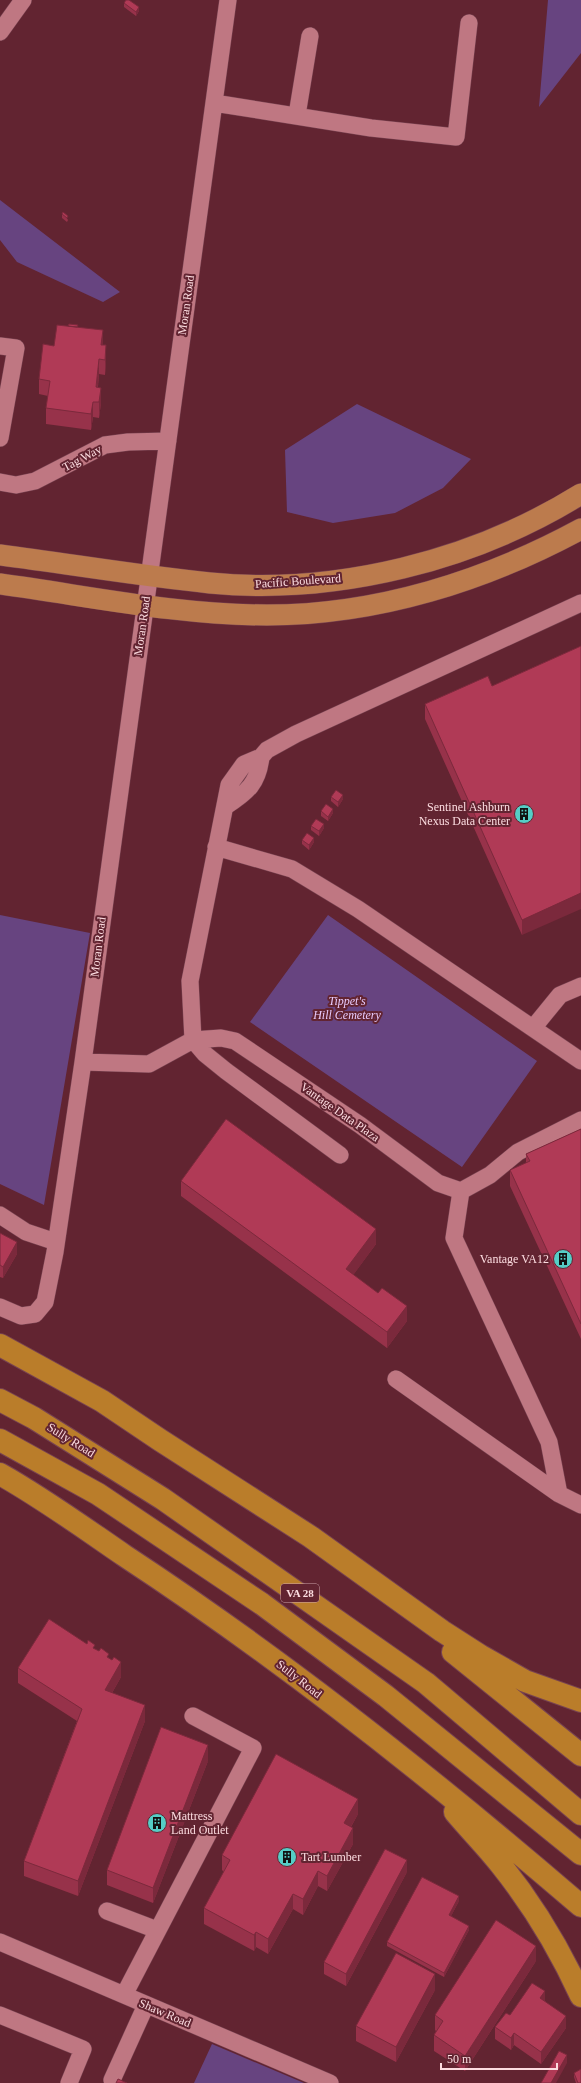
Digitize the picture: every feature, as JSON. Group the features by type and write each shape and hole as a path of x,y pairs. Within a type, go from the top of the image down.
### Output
{"highway":[{"path":"0,1345 102,1401 311,1537 442,1631 481,1656 525,1681 581,1701"},
{"name":"Sully Road","path":"0,1400 34,1418 163,1499 420,1678 581,1814"},
{"path":"0,1440 98,1494 262,1604 386,1696 544,1822 581,1854"},
{"name":"Sully Road","path":"0,1474 190,1598 263,1651 481,1820 581,1906"},
{"path":"311,1537 581,1755"},
{"path":"417,1769 501,1865 543,1923 568,1968 581,1996"}],"main road":[{"name":"Pacific Boulevard","path":"0,555 211,583 262,584 337,580 385,572 427,561 516,530 557,509 581,494"},
{"path":"0,584 145,607 267,615 323,611 372,605 443,588 482,575 544,548 581,529"}],"street":[{"path":"0,32 23,0"},
{"name":"Moran Road","path":"0,1307 21,1316 35,1314 45,1302 56,1247 83,1062 228,0"},
{"path":"214,102 371,128 456,137 469,23"},
{"path":"297,115 310,36"},
{"path":"0,346 16,348 0,438"},
{"name":"Tag Way","path":"0,482 16,486 35,481 105,445 128,442 168,441"},
{"path":"340,1155 226,1071 206,1054 193,1040 190,981 229,785 244,764 261,757 267,750 296,734 581,603"},
{"path":"216,846 292,869 358,909 581,1061"},
{"path":"533,1028 560,995 581,986"},
{"name":"Vantage Data Plaza","path":"83,1062 148,1064 193,1040 221,1038 235,1040 360,1125 438,1184 461,1191"},
{"path":"559,1494 549,1442 454,1238 461,1191 490,1175 518,1152 581,1120"},
{"path":"0,1215 26,1232 56,1247"},
{"path":"396,1379 559,1494 581,1505"},
{"path":"124,1995 253,1748 193,1716"},
{"path":"106,1911 157,1930"},
{"name":"Shaw Road","path":"0,1942 330,2083"},
{"path":"112,2080 146,2005"},
{"path":"0,2015 83,2049 69,2083"}],"green space":[{"path":"548,0 581,0 581,53 539,107"},
{"path":"0,200 120,292 103,302 17,262 0,240"},
{"path":"357,404 471,459 443,488 395,513 333,523 287,512 285,450"},
{"path":"0,915 90,933 44,1205 0,1184"},
{"name":"Tippet's Hill Cemetery","path":"328,915 537,1061 462,1167 250,1022"},
{"path":"212,2044 304,2083 194,2083"}],"building":[{"path":"126,0 129,0 139,7 136,12 124,3"},
{"path":"63,212 68,216 67,218 62,214"},
{"path":"69,324 78,325 77,327 68,326"},
{"path":"57,325 103,330 101,345 106,345 105,360 99,359 96,387 101,388 99,402 93,402 91,414 46,408 50,381 39,379 43,344 54,346"},
{"name":"Sentinel Ashburn Nexus Data Center","path":"581,646 581,893 522,920 425,704 488,676 492,686"},
{"path":"336,790 343,795 338,802 331,797"},
{"path":"326,804 333,809 328,817 321,811"},
{"path":"316,819 324,824 319,831 311,826"},
{"path":"307,833 314,838 309,845 302,840"},
{"path":"226,1119 376,1229 346,1269 378,1293 382,1288 407,1306 387,1332 181,1181"},
{"name":"Vantage VA12","path":"581,1129 581,1324 510,1170 530,1161 526,1154"},
{"path":"0,1233 17,1242 3,1267 0,1265"},
{"path":"49,1619 87,1644 88,1640 95,1645 93,1648 99,1651 101,1648 109,1654 107,1657 112,1660 114,1657 121,1662 105,1690 145,1705 78,1881 24,1861 82,1709 18,1668"},
{"name":"Mattress Land Outlet","path":"161,1727 208,1745 153,1888 107,1870"},
{"name":"Tart Lumber","path":"276,1754 358,1799 344,1823 353,1828 327,1876 318,1871 303,1899 293,1894 268,1939 256,1932 254,1935 204,1908 230,1860 222,1855"},
{"path":"385,1849 407,1860 346,1974 324,1962"},
{"path":"422,1877 459,1896 449,1915 469,1926 444,1973 387,1942"},
{"path":"496,1920 536,1946 465,2056 434,2035 443,2021 435,2015"},
{"path":"396,1953 435,1974 396,2047 356,2026"},
{"path":"532,1983 545,1991 540,1998 566,2016 541,2052 514,2033 511,2038 495,2027 506,2013 510,2015"},
{"path":"559,2051 567,2055 551,2083 541,2083"},
{"path":"581,2069 581,2083 578,2083 574,2073"},
{"path":"118,2079 127,2083 116,2083"}],"place":[{"name":"Sentinel Ashburn Nexus Data Center","path":"524,814"},
{"name":"Vantage VA12","path":"563,1259"},
{"name":"Mattress Land Outlet","path":"157,1823"},
{"name":"Tart Lumber","path":"287,1857"}]}
